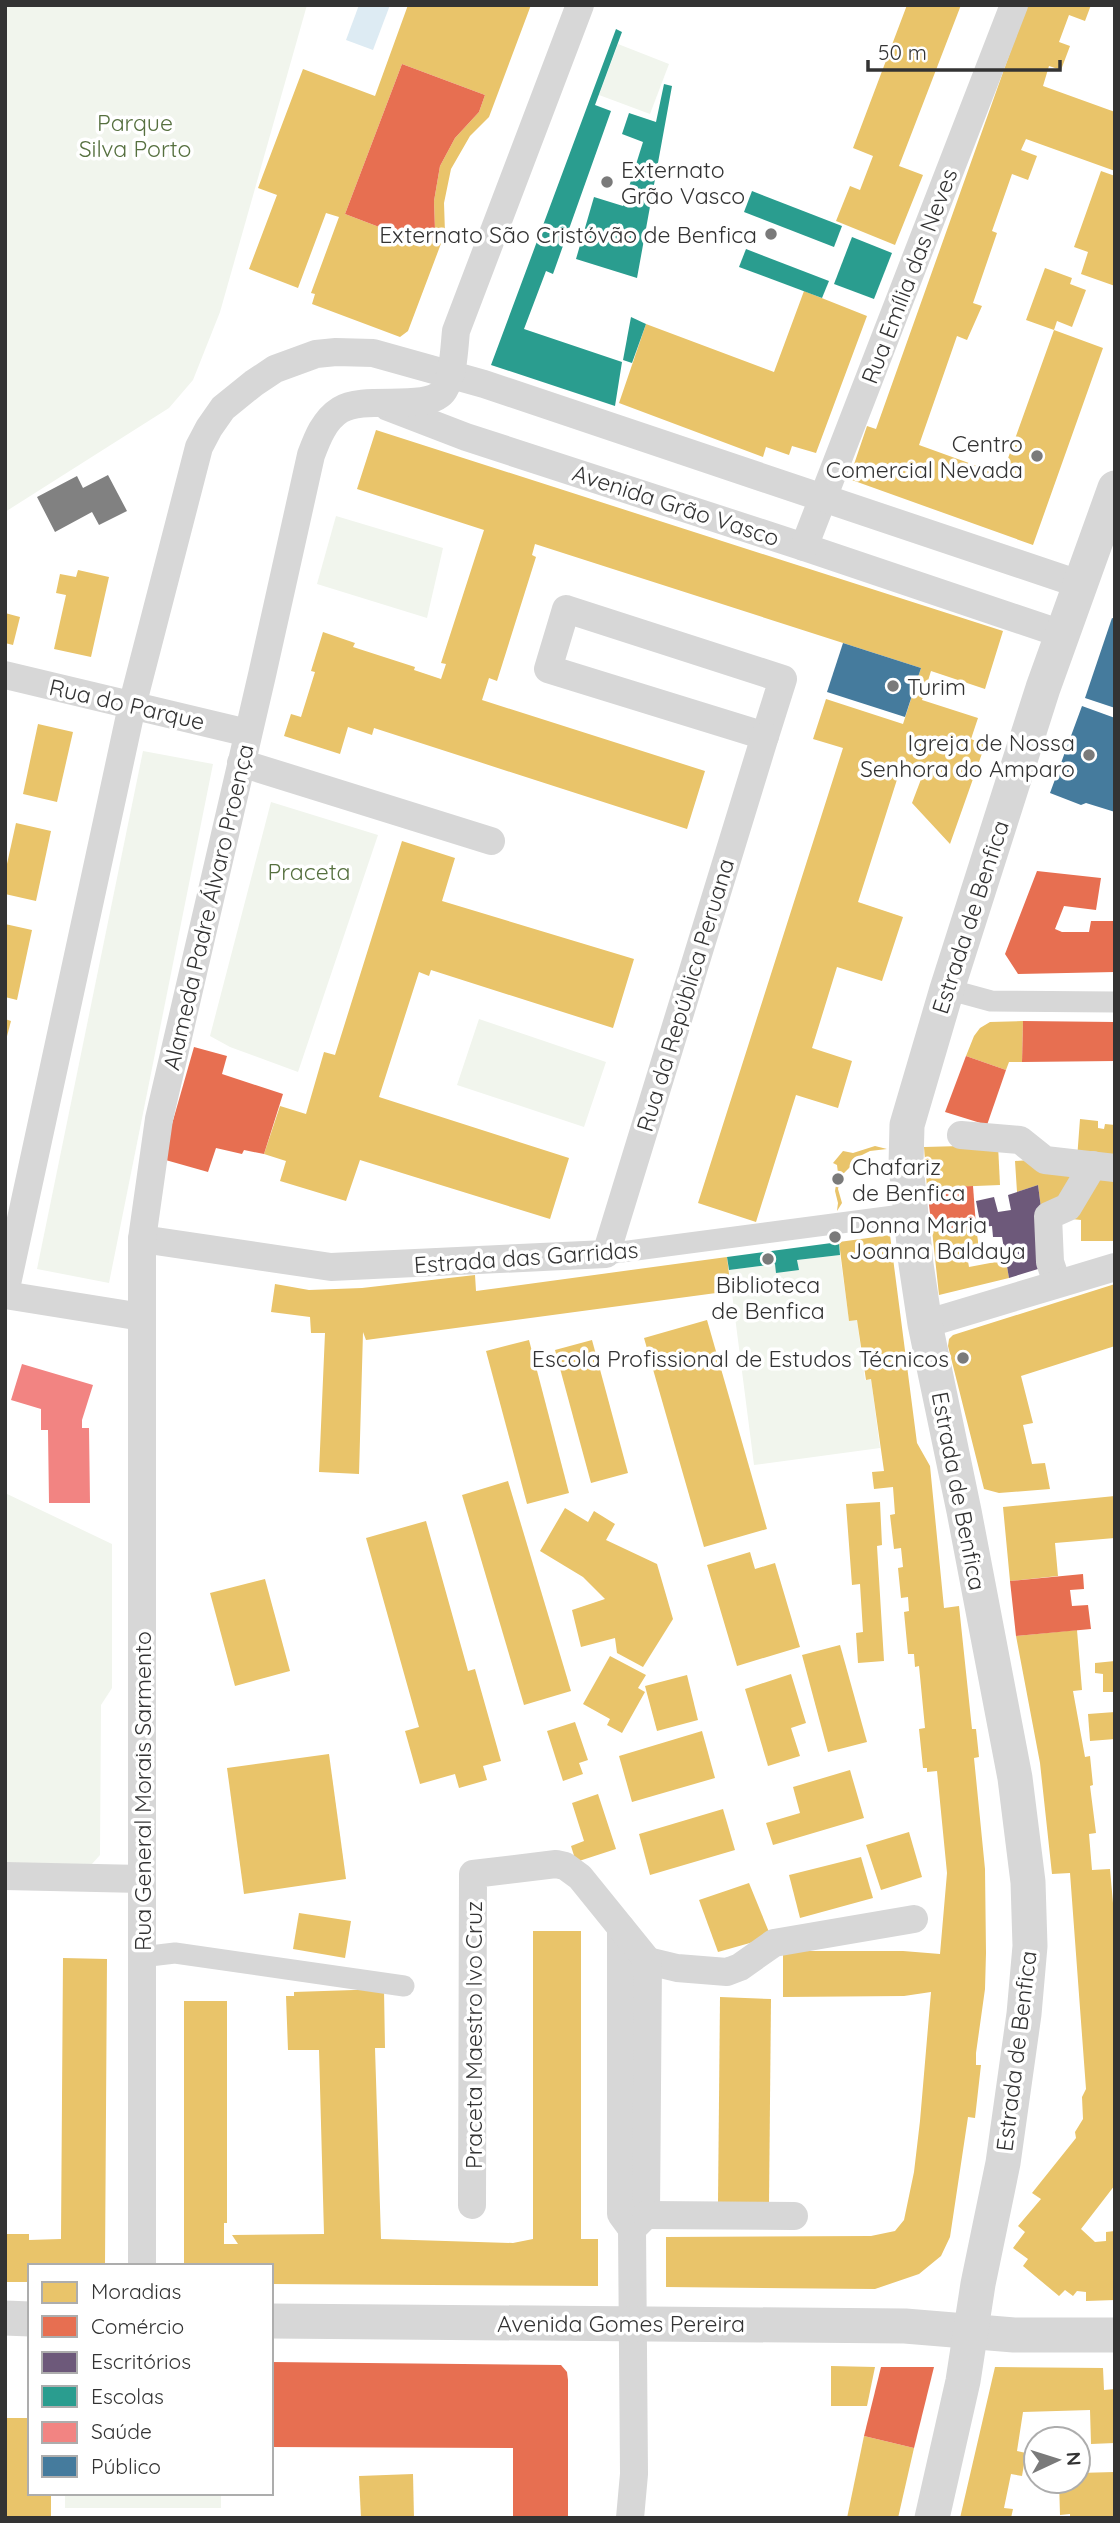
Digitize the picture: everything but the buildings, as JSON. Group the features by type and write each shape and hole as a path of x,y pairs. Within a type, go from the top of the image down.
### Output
{"street":[{"path":"376,402 428,401 444,392 451,374 456,331 580,5"},
{"name":"Rua Emília das Neves","path":"804,547 1014,5"},
{"path":"142,1317 5,1294 132,706 199,447 223,408 254,383 275,369 316,355 336,352 373,353 391,357 451,374 1079,584"},
{"name":"Avenida Grão Vasco","path":"376,402 466,437 1062,634"},
{"name":"Alameda Padre Álvaro Proença","path":"142,1317 142,1239 159,1119 311,455 320,432 340,410 355,404 376,402"},
{"name":"Estrada de Benfica","path":"932,2518 961,2392 970,2331 1003,2163 1024,2014 1030,1946 1028,1882 1012,1766 964,1511 925,1324 909,1214 907,1125 947,989 1062,634 1115,488"},
{"name":"Rua da República Peruana","path":"606,1254 783,679 566,609 548,669 765,736"},
{"name":"Rua do Parque","path":"5,675 248,733"},
{"path":"241,763 491,841"},
{"path":"947,989 991,1001 1115,1002"},
{"path":"961,1135 1020,1140 1045,1160 1104,1167"},
{"path":"1057,1283 1050,1262 1048,1216 1068,1207 1104,1167"},
{"name":"Estrada das Garridas","path":"142,1239 331,1267 606,1254 909,1214"},
{"path":"925,1324 1113,1267"},
{"name":"Rua General Morais Sarmento","path":"142,1317 142,2264"},
{"name":"Praceta Maestro Ivo Cruz","path":"472,2204 473,1874 545,1864 565,1866 580,1877 621,1928"},
{"path":"5,1877 142,1879"},
{"path":"621,1928 648,1961 677,1968 727,1972 740,1967 774,1943 914,1919"},
{"path":"621,1928 621,2214 639,2222 794,2216"},
{"path":"141,1957 175,1953 404,1986"},
{"path":"629,2518 634,2473 632,2323 639,2222 648,1961"},
{"path":"5,2318 28,2319"},
{"name":"Avenida Gomes Pereira","path":"273,2320 905,2326 1014,2335 1115,2336"}],"green space":[{"name":"Parque Silva Porto","path":"5,5 307,5 220,312 193,380 169,408 5,512"},
{"path":"618,44 669,64 650,114 599,95"},
{"path":"336,516 443,548 427,618 317,584"},
{"path":"143,751 213,764 109,1283 37,1269"},
{"name":"Praceta","path":"271,802 378,835 298,1072 230,1047 210,1036"},
{"path":"479,1019 606,1062 584,1127 457,1085"},
{"path":"840,1255 849,1320 857,1320 865,1380 871,1379 880,1448 754,1465 729,1270 775,1264 799,1270 797,1260"},
{"path":"5,1493 112,1544 112,1688 101,1705 100,1855 91,1865 5,1864"},
{"path":"65,2495 221,2495 221,2508 65,2508"}],"shaded area":[{"path":"359,5 390,5 373,50 346,40"}],"place":[{"name":"Externato Grão Vasco","path":"607,182"},
{"name":"Externato São Cristóvão de Benfica","path":"771,234"},
{"name":"Centro Comercial Nevada","path":"1037,456"},
{"name":"Turim","path":"893,686"},
{"name":"Igreja de Nossa Senhora do Amparo","path":"1089,755"},
{"name":"Chafariz de Benfica","path":"838,1179"},
{"name":"Donna Maria Joanna Baldaya","path":"835,1237"},
{"name":"Biblioteca de Benfica","path":"768,1259"},
{"name":"Escola Profissional de Estudos Técnicos","path":"963,1358"}]}
